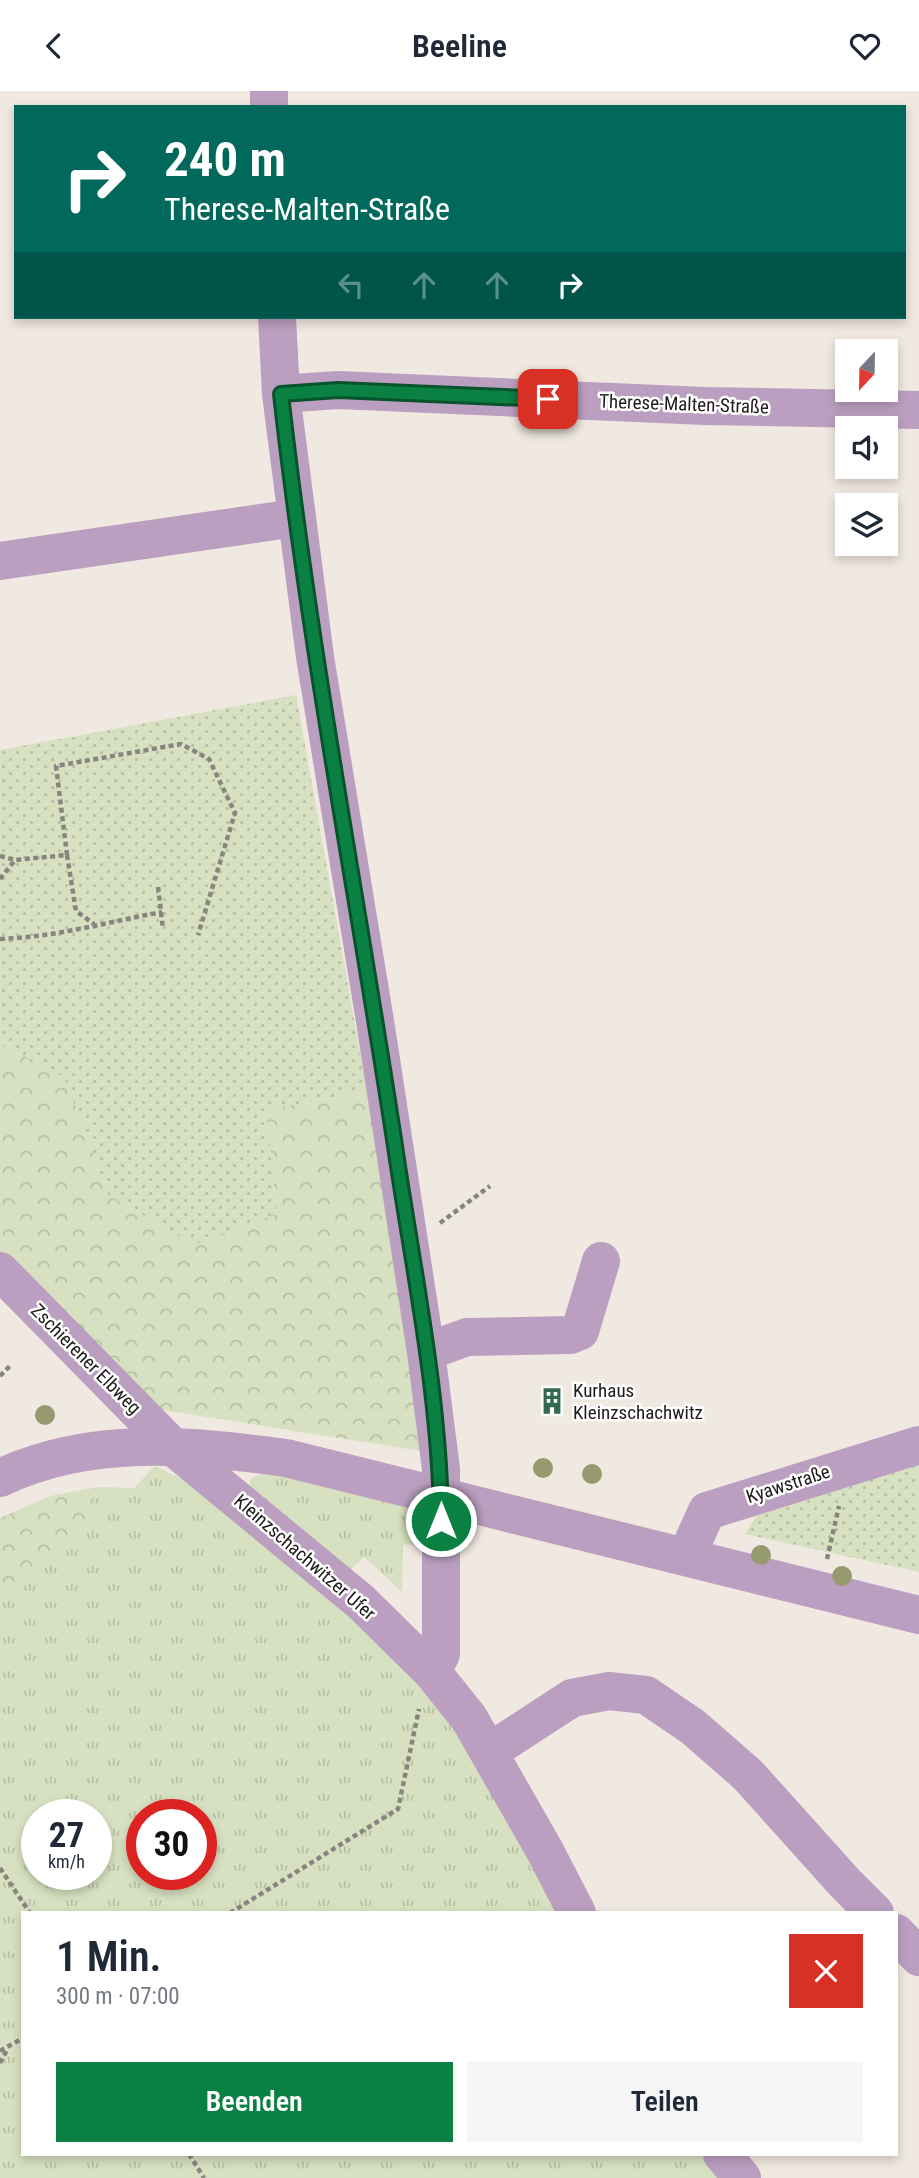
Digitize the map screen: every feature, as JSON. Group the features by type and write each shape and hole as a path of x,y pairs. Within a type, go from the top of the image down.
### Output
{"street":[{"path":"276,319 281,394 295,518 410,1245 441,1469 441,1654 432,1672"},
{"name":"Therese-Malten-Straße","path":"281,394 338,390 705,406 919,410"},
{"path":"0,561 295,518"},
{"path":"426,1352 467,1337 570,1335 580,1331 601,1261"},
{"name":"Zschierener Elbweg","path":"0,1272 173,1447"},
{"name":"Kyawstraße","path":"686,1557 707,1511 848,1464 919,1445"},
{"path":"0,1478 30,1464 116,1446 173,1447 286,1458 440,1494 919,1615"},
{"name":"Kleinzschachwitzer Ufer","path":"173,1447 360,1602 432,1672 469,1718 576,1911"},
{"path":"489,1752 572,1698 609,1691 646,1695 693,1727 748,1775 873,1911"},
{"path":"898,1935 919,1957"},
{"path":"724,2156 742,2178"}],"path":[{"path":"94,925 76,911 56,766 181,744 209,759 234,813 198,935"},
{"path":"0,856 15,860 67,855"},
{"path":"0,879 15,860"},
{"path":"158,887 163,929"},
{"path":"0,939 69,933 94,925 162,912"},
{"path":"410,1245 490,1186"},
{"path":"0,1376 10,1366"},
{"path":"820,1591 848,1464"},
{"path":"233,1911 398,1809 421,1699 432,1672"},
{"path":"0,1868 29,1911"},
{"path":"0,2051 21,2039"},
{"path":"0,2063 9,2045"},
{"path":"190,2156 204,2178"}],"green space":[{"path":"296,695 367,1091 266,1110 277,1214 195,1244 109,1196 64,1077 0,1043 0,750"},
{"path":"0,1043 64,1076 109,1196 277,1214 266,1110 367,1091 390,1197 421,1451 163,1410 0,1282"},
{"path":"919,1465 919,1572 745,1534 761,1508"},
{"path":"155,1466 197,1486 235,1512 435,1691 563,1911 21,1911 21,2156 714,2156 731,2178 0,2178 0,1591 82,1537 98,1487 134,1488"},
{"path":"265,1472 417,1509 431,1519 428,1544 403,1545 402,1592 364,1557 346,1574 250,1489 250,1479"},
{"path":"98,1487 82,1537 0,1591 0,1518 50,1496"}],"place":[{"name":"Kurhaus Kleinzschachwitz","path":"552,1401"}],"route":[{"path":"441,1521 441,1469 426,1352 359,919 315,657 281,394 338,390 548,399"}]}
